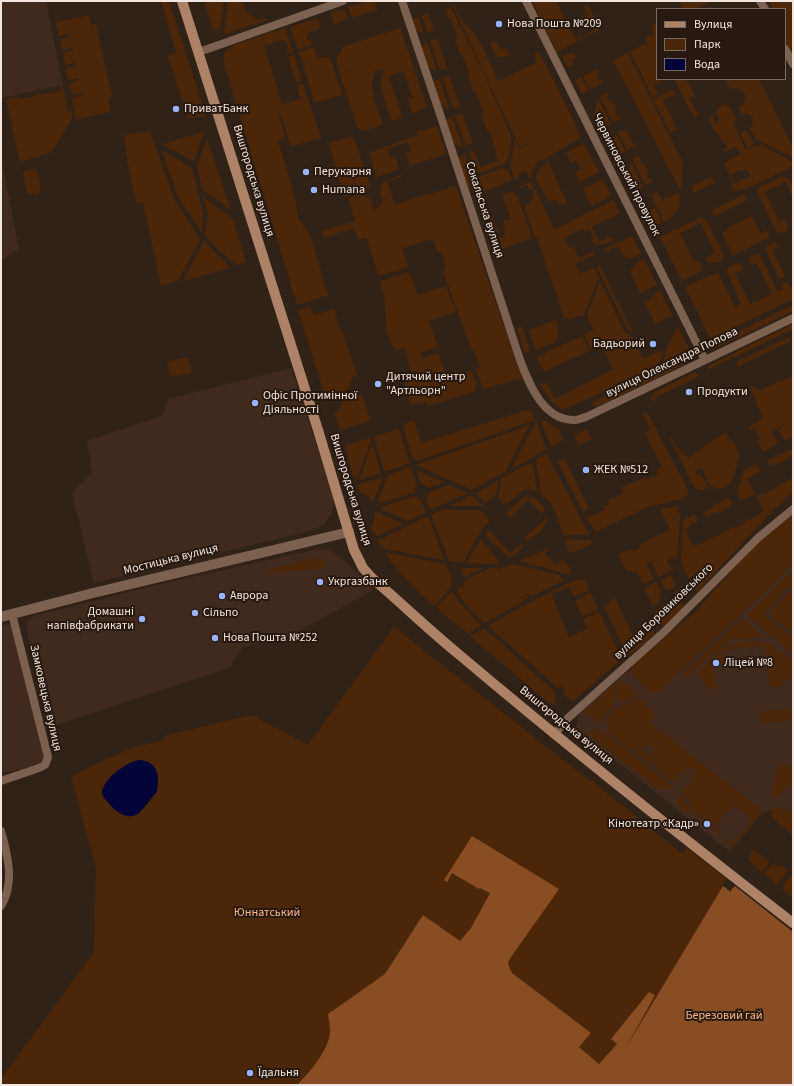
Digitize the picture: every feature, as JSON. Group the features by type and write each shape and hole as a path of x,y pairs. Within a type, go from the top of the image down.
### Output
{"main road":[{"name":"Вишгородська вулиця","path":"182,1 349,532 357,557 363,568 372,578 455,652 554,735 793,923"}],"street":[{"path":"199,52 343,1"},
{"name":"Сокальська вулиця","path":"402,1 531,387 550,411 560,417"},
{"name":"Червиновський провулок","path":"526,1 705,360"},
{"path":"786,51 793,64"},
{"name":"вулиця Олександра Попова","path":"560,417 574,420 586,418 793,318"},
{"name":"вулиця Боровиковського","path":"554,735 568,718 664,632 759,537 793,509"},
{"name":"Мостицька вулиця","path":"1,617 93,592 349,532"},
{"name":"Замковецька вулиця","path":"1,781 45,765 48,757 12,614"},
{"path":"1,831 5,844 10,880 6,898 1,906"}],"shaded area":[{"path":"1,1 46,1 63,85 1,98"},
{"path":"1,157 19,249 1,260"},
{"path":"291,368 333,498 332,512 326,522 314,530 94,583 72,493 92,472 87,441 162,416 168,399"},
{"name":"Ліцей №8","path":"793,514 793,826 773,810 760,814 729,851 576,729 579,713 697,613"},
{"path":"317,549 329,550 344,560 374,588 367,594 278,642 266,642 243,647 229,668 50,727 26,628 28,620 34,616 157,585"},
{"path":"13,623 46,759 40,765 1,773 1,626"}],"green space":[{"path":"161,1 169,1 206,116 188,119 168,56 176,53"},
{"path":"204,1 224,1 220,26 221,28 213,31"},
{"path":"228,1 243,1 246,12 258,20 266,18 267,20 225,34"},
{"path":"367,1 374,1 377,10 352,18 348,7"},
{"path":"532,1 556,1 576,40 594,31 586,16 588,14 583,6 588,4 598,25 597,31 557,52"},
{"path":"679,1 712,1 698,8 682,8"},
{"path":"769,1 793,1 793,65 786,51 786,8 772,8"},
{"path":"454,5 464,24 472,30 481,44 498,81 536,63 535,54 539,52 574,121 581,138 537,163 530,181 526,171 517,175 518,178 515,180 510,165 514,138 520,149 529,144 520,147 453,6"},
{"path":"451,8 485,76 511,136 510,152 506,163 483,172 476,172 469,153 475,151 480,167 499,160 497,160 489,130 487,131 481,115 484,114 475,91 473,91 468,76 470,75 455,40 458,38 450,17 448,18 445,10"},
{"path":"344,9 348,19 334,24 330,13"},
{"path":"428,13 434,30 428,33 422,16"},
{"path":"89,15 91,25 96,24 112,97 108,98 111,112 76,119 72,98 83,95 82,93 72,95 69,83 79,80 79,78 68,80 66,68 76,65 75,63 65,65 63,52 73,50 72,48 62,50 60,39 70,37 69,34 59,36 56,22"},
{"path":"419,17 424,34 415,30 411,19"},
{"path":"317,18 320,25 317,30 309,32 309,35 306,37 307,40 311,39 312,44 298,50 290,27"},
{"path":"656,24 657,80 647,85 630,52 647,43 645,39 655,34 651,26"},
{"path":"285,28 293,52 287,54 286,51 289,50 286,40 264,46 282,104 301,99 297,86 303,84 321,138 293,146 290,144 280,114 278,115 286,138 278,141 293,189 293,196 296,201 298,216 307,230 311,240 328,295 298,305 223,60 225,52 234,45"},
{"path":"400,28 427,107 413,114 408,99 413,98 404,72 389,76 403,118 391,121 382,92 381,83 383,69 375,71 372,85 374,99 383,124 368,130 358,129 340,74 364,66 340,73 337,58 342,50 341,47"},
{"path":"437,38 447,68 440,70 430,41"},
{"path":"496,40 501,50 506,47 510,55 496,57 490,44"},
{"path":"428,44 437,71 428,67 420,47"},
{"path":"314,47 317,58 330,58 342,95 315,103 299,52"},
{"path":"570,53 574,53 577,57 572,60 574,64 568,68 562,57"},
{"path":"628,53 683,163 681,192 613,60"},
{"path":"294,55 302,81 296,82 288,57"},
{"path":"596,69 599,75 597,76 599,81 602,80 603,83 590,90 583,76"},
{"path":"449,76 460,106 453,108 443,78"},
{"path":"581,76 588,91 582,94 575,80"},
{"path":"440,79 449,108 447,109 440,103 432,82"},
{"path":"658,80 663,80 654,85 658,94 652,97 647,86"},
{"path":"675,80 687,80 695,96 689,98 698,116 694,118"},
{"path":"759,80 793,148 793,158 756,139 749,129 753,123 753,117 747,114 742,114 739,108 744,102 744,93 738,88 730,89 726,81"},
{"path":"60,87 63,87 68,111 72,110 72,119 51,153 20,162 6,99 18,97 19,99 36,96 36,93 38,92 39,95 61,91"},
{"path":"673,89 676,94 663,100 677,129 670,132 653,99"},
{"path":"608,93 609,95 607,96 610,102 612,101 616,109 614,110 617,116 619,115 621,119 613,122 600,97"},
{"path":"598,99 611,124 601,128 594,117"},
{"path":"725,104 730,106 736,119 733,124 746,150 760,144 793,162 792,165 788,169 745,189 734,191 731,186 733,185 729,177 730,175 724,163 740,154 736,147 725,152 723,149 727,147 725,142 723,143 719,134 717,134 709,121 712,115 716,124 719,119 716,113 718,108","holes":["746,169 750,176 734,184 730,175"]},
{"path":"462,114 473,143 466,146 455,116"},
{"path":"452,117 463,147 455,144 450,137 445,120"},
{"path":"437,126 446,154 410,166 406,153 411,151 408,142 387,149 390,158 395,157 399,169 377,177 369,153 418,135 416,131 418,130 419,132"},
{"path":"626,129 635,146 627,150 618,132"},
{"path":"747,130 754,144 748,148 740,133"},
{"path":"150,131 174,199 200,239 178,281 161,286 143,202 136,203 127,159 124,135"},
{"path":"204,132 194,161 162,144"},
{"path":"616,134 625,151 615,157 610,147"},
{"path":"353,137 355,141 371,187 344,197 338,175 346,172 345,170 337,172 329,143"},
{"path":"207,139 231,210 202,189 197,166"},
{"path":"584,143 599,172 579,182 575,172 581,169 576,160 571,163 566,153"},
{"path":"162,150 192,168 203,213 202,233 178,197"},
{"path":"465,155 478,189 477,193 473,192 467,184 458,158"},
{"path":"639,155 642,165 644,164 648,173 646,174 653,182 645,185 632,159"},
{"path":"548,161 567,203 560,206 556,199 549,202 536,179 539,169"},
{"path":"631,162 643,187 632,191 626,179"},
{"path":"502,168 508,170 512,180 482,193 478,182 479,177"},
{"path":"36,169 41,190 39,194 35,196 34,193 29,194 27,192 23,174 24,171"},
{"path":"402,175 402,177 387,181 395,204 456,186 517,365 524,377 523,378 484,389 475,369 480,368 474,351 472,351 443,272 446,268 441,251 437,251 433,239 402,248 408,265 407,268 378,276 367,238 358,240 354,228 324,238 322,231 355,221 348,198 360,194 371,199 374,209 379,208 378,205 383,204 381,191 382,183 389,179"},
{"path":"712,177 714,183 694,193 692,186"},
{"path":"781,177 789,179 793,186 793,197 786,182 765,192 779,221 785,219 788,226 787,230 781,233 776,231 757,191 761,186"},
{"path":"603,179 611,196 592,206 583,189"},
{"path":"530,182 539,196 554,230 613,200 620,213 592,227 599,242 609,237 614,240 611,242 596,244 590,240 594,238 590,230 585,232 584,229 564,238 569,248 573,246 578,256 581,257 592,252 595,255 576,264 580,274 594,268 599,277 584,315 569,319 564,317 537,238 535,237 525,209 525,204 533,200 531,195 534,194 532,189 529,190 527,185 518,189 521,185"},
{"path":"676,187 680,198 679,207 673,215 664,222 651,195 658,192 662,200 677,193"},
{"path":"513,191 515,195 517,194 532,238 500,250 496,239 505,236 503,231 505,231 505,226 503,221 511,219 502,195"},
{"path":"744,194 747,200 715,217 712,210"},
{"path":"203,197 233,219 246,262 235,265 205,236 208,213"},
{"path":"483,203 488,207 499,233 489,236 477,205"},
{"path":"655,208 662,223 653,225 643,214"},
{"path":"752,216 761,233 766,230 770,237 733,256 722,233 729,229 728,227"},
{"path":"701,217 706,220 724,256 721,262 709,263 706,258 715,253 701,223 680,233 694,263 699,261 703,269 682,281 660,237"},
{"path":"632,236 641,253 629,259 624,257 618,246 605,252 604,250"},
{"path":"204,241 230,268 183,281"},
{"path":"775,242 778,247 772,250 785,276 779,279 766,251 768,245"},
{"path":"757,254 760,255 777,291 783,289 781,284 787,281 791,289 793,288 793,299 711,339 703,324 715,317 703,323 685,287 718,272 735,308 741,304 727,271 728,267 740,263 743,269 735,273 750,304 772,294 757,263 751,265 749,261 751,257"},
{"path":"644,259 657,285 640,293 630,272 637,263"},
{"path":"600,265 634,334 627,328 597,267"},
{"path":"407,273 411,276 418,295 446,286 456,312 429,321 438,347 421,353 422,358 438,353 448,379 471,371 477,384 473,392 428,406 426,402 411,406 404,381 413,378 404,348 396,351 394,347 392,347 386,328 385,300 380,281"},
{"path":"600,281 624,331 633,338 643,359 663,350 659,366 568,408 561,409 551,401 540,384 546,382 555,399 613,369 601,344 591,349 584,335 593,330 587,316"},
{"path":"660,290 672,315 655,324 645,303"},
{"path":"793,305 793,311 720,346 714,347 710,345"},
{"path":"310,306 313,315 334,309 357,376 352,378 350,381 350,386 338,397 333,395 325,396 298,310"},
{"path":"556,320 559,332 556,342 535,350 529,330"},
{"path":"793,324 793,329 708,370 708,366"},
{"path":"522,327 530,351 525,353 517,328"},
{"path":"678,327 689,349 662,363 669,343"},
{"path":"582,336 589,351 544,372 537,357"},
{"path":"789,337 791,341 738,367 736,362"},
{"path":"695,352 692,358 685,364 603,404 596,406 590,404"},
{"path":"188,357 192,372 177,376 170,375 167,362"},
{"path":"695,372 700,376 656,397 653,404 651,397 655,392"},
{"path":"793,375 793,436 785,441 778,430 787,423 772,432 778,444 763,452 757,442 760,440 754,428 750,430 748,428 763,418 750,387 752,386 761,390"},
{"path":"353,392 358,395 362,394 370,421 341,430 334,414 342,407 342,400"},
{"path":"531,409 535,420 417,461 413,459 403,426 403,424 414,420 421,443"},
{"path":"647,412 686,486 688,494 682,499 648,507 596,532 586,518 605,510 603,507 609,504 608,501 623,493 621,488 645,477 647,480 659,474 657,469 662,467 645,433 651,429 642,414"},
{"path":"545,420 559,430 564,440 551,447 542,424"},
{"path":"537,422 546,450 511,469 535,423"},
{"path":"530,425 505,472 472,490 416,465"},
{"path":"399,429 410,463 384,471 374,437"},
{"path":"587,429 592,439 579,445 574,435"},
{"path":"726,433 730,441 733,441 740,455 733,478 727,486 716,489 712,486 710,487 702,468 695,472 697,475 701,474 708,488 698,490 693,485 670,438 671,437 676,447 689,458 710,442"},
{"path":"370,438 371,441 357,478 353,476 345,445"},
{"path":"372,444 381,473 359,480"},
{"path":"792,449 793,455 786,458 787,460 770,466 767,461"},
{"path":"547,454 590,535 563,535 553,507 541,494 536,459"},
{"path":"564,458 589,509 583,512 557,461"},
{"path":"531,463 533,465 537,492 525,490 518,494 509,503 504,504 498,497 502,478"},
{"path":"756,464 760,471 752,475 749,479 748,477 747,478 755,495 741,500 737,494 744,470"},
{"path":"411,467 417,486 415,488 415,492 381,503 378,501 388,475"},
{"path":"417,471 444,482 427,488 425,485 421,485"},
{"path":"380,478 382,479 374,500 371,502 369,497 360,492 358,485"},
{"path":"793,478 793,492 775,508 697,592 689,580 695,586 698,582 693,576 689,579 681,564 683,520 695,514 698,521 689,525 690,527 687,529 684,528 693,546 699,545 733,527 734,528 743,524 742,522 760,515 759,514 764,511 756,496 761,495"},
{"path":"499,480 496,495 486,503 475,494"},
{"path":"449,485 468,493 430,510 426,498 429,492"},
{"path":"471,495 483,505 450,506"},
{"path":"415,496 421,499 426,513 408,521 382,510 382,507"},
{"path":"524,497 530,497 537,500 544,507 544,511 541,514 528,500 510,518 506,514"},
{"path":"729,497 733,504 716,514 715,512 706,517 704,512"},
{"path":"793,505 793,560 782,575 656,694 651,694 632,673 632,666 696,611 776,521"},
{"path":"677,506 680,516 677,562 674,557 667,560 671,569 677,567 659,577 651,561 646,563 654,579 643,584 638,573 626,570 618,554 630,549 632,552 640,548 639,545 670,530 660,509"},
{"path":"442,510 480,510 488,519 489,522 482,529 463,563 449,561 431,515"},
{"path":"378,512 403,524 378,536 374,534 371,528 375,519 375,513"},
{"path":"424,518 429,518 444,560 385,549 377,541"},
{"path":"546,518 543,528 528,542 524,538"},
{"path":"488,529 511,553 521,544 524,547 512,557 508,556 488,538 486,534"},
{"path":"481,539 497,559 498,564 466,563"},
{"path":"564,539 591,540 592,544 571,553 569,552"},
{"path":"550,548 545,554 557,565 562,559 569,567 570,575 519,561"},
{"path":"384,552 445,564 452,576 452,586 434,606 407,581"},
{"path":"317,558 323,559 325,568 267,574 266,570"},
{"path":"512,564 560,575 563,581 532,596 529,593 500,611 527,595 527,599 485,623 465,603 458,594 457,589 463,587 466,579 491,568 500,569"},
{"path":"463,568 482,569 465,577 461,574"},
{"path":"793,572 793,587 788,587 765,612 767,617 793,638 793,655 747,615 785,577"},
{"path":"670,575 676,585 671,590 665,589 660,580"},
{"path":"577,579 585,580 590,590 574,597 569,587 551,594 569,637 587,629 583,619 599,612 621,660 573,701 564,695 564,688 558,688 488,626 520,607"},
{"path":"656,582 661,591 659,596 660,601 653,607 644,588"},
{"path":"678,589 683,602 682,610 666,624 662,625 655,612 662,604 668,604 673,601 675,597 673,593"},
{"path":"793,591 793,633 772,616 770,612 789,592"},
{"path":"451,592 453,592 461,604 481,625 468,634 436,607"},
{"path":"591,593 598,609 582,616 575,601"},
{"path":"615,598 633,636 650,628 654,631 654,635 632,653 628,653 624,649 605,608 612,599"},
{"path":"743,618 763,637 735,639 726,642 687,677 683,674"},
{"name":"Юннатський","path":"394,627 590,781 591,780 682,854 687,848 726,878 724,884 721,884 723,886 610,1085 1,1085 1,1079 94,952 96,868 71,776 131,748 164,740 164,736 252,715 308,745"},
{"path":"484,628 555,692 555,704 550,704 470,636"},
{"path":"755,641 770,644 793,661 793,678 782,680 783,686 770,687 765,646 722,650 724,664 714,665 716,688 709,689 698,673 722,648 729,645"},
{"path":"618,680 612,707 600,722 597,722 584,712"},
{"path":"621,680 623,680 638,695 622,703 617,698"},
{"path":"640,698 655,714 650,723 761,809 761,814 735,845 731,846 727,842 727,839 734,843 752,820 733,805 714,826 721,832 720,834 717,834 716,831 709,827 710,825 695,812 682,790 686,785 690,786 692,784 690,779 695,773 692,768 687,768 682,774 678,773 678,779 674,783 657,770 653,754 655,749 654,746 649,745 646,748 630,749 607,731 610,726 606,721 615,709"},
{"path":"788,709 788,714 793,714 793,720 766,723 760,718 760,712"},
{"path":"601,730 672,786 668,790 659,790 589,735 588,731"},
{"path":"646,750 647,754 651,755 653,767 633,751"},
{"path":"783,763 793,770 793,780 779,797 775,798 771,795 776,773"},
{"path":"680,793 691,812 688,814 679,806 676,797"},
{"path":"778,807 786,811 789,809 793,813 793,835 772,818 771,814 774,808"},
{"name":"Березовий гай","path":"472,836 559,889 509,960 508,964 512,973 591,1033 579,1047 599,1064 617,1044 611,1039 649,992 655,995 627,1046 723,886 731,892 735,886 793,932 793,1085 297,1085 312,1068 326,1047 330,1033 328,1014 385,974 423,915 460,941 471,928 490,893 480,888 479,889 452,873 447,882 444,880"},
{"path":"753,849 770,862 762,872 750,862 749,857"},
{"path":"773,863 779,868 781,865 788,871 777,885 764,874"},
{"path":"792,874 793,875 793,898 781,888"}],"water":[{"path":"139,760 150,763 154,766 158,775 157,792 138,814 127,816 117,812 109,804 102,795 102,790 109,778 121,768 127,764"}],"place":[{"name":"Нова Пошта №209","path":"499,24"},
{"name":"ПриватБанк","path":"176,109"},
{"name":"Перукарня","path":"306,172"},
{"name":"Humana","path":"314,190"},
{"name":"Бадьорий","path":"653,344"},
{"name":"Дитячий центр \"Артльорн\"","path":"378,384"},
{"name":"Продукти","path":"689,392"},
{"name":"Офіс Протимінної Діяльності","path":"255,403"},
{"name":"ЖЕК №512","path":"586,470"},
{"name":"Укргазбанк","path":"320,582"},
{"name":"Аврора","path":"222,596"},
{"name":"Сільпо","path":"195,613"},
{"name":"Домашні напівфабрикати","path":"142,619"},
{"name":"Нова Пошта №252","path":"215,638"},
{"name":"Ліцей №8","path":"716,663"},
{"name":"Кінотеатр «Кадр»","path":"707,824"},
{"name":"Їдальня","path":"250,1073"}]}
